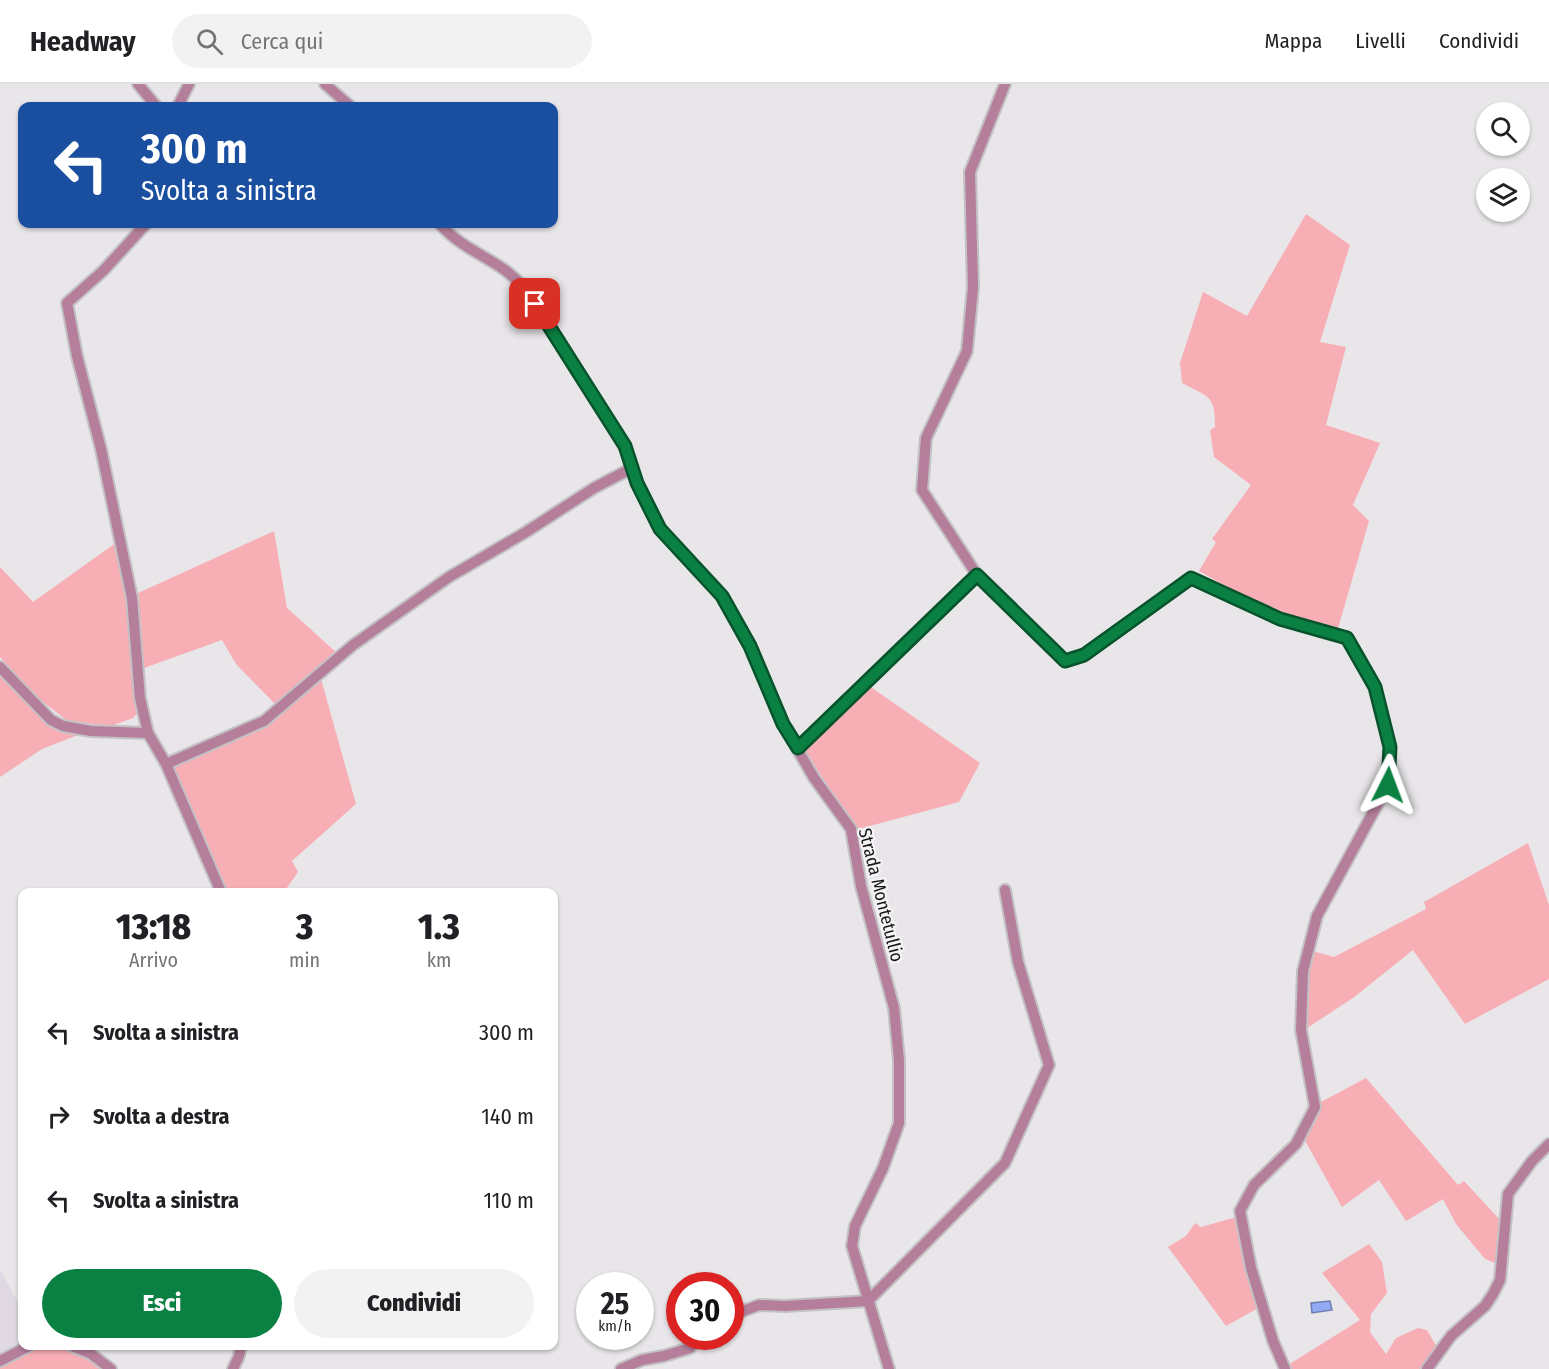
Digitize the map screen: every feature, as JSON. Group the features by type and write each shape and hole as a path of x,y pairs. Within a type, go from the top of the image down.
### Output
{"street":[{"path":"138,84 153,102"},
{"path":"180,102 189,84"},
{"path":"325,84 345,102"},
{"path":"1005,84 970,172 974,286 968,351 926,438 922,490 977,575 1065,661 1084,655 1191,578 1280,619 1347,638 1375,687 1390,747 1388,785 1317,916 1303,971 1301,1030 1315,1107 1296,1144 1254,1185 1240,1211 1251,1268 1273,1341 1285,1369"},
{"path":"142,228 103,272 67,303 132,598 140,698 148,733 166,764 219,888"},
{"name":"Strada Montetullio","path":"444,228 468,248 505,269 524,287 625,446 637,483 660,529 722,596 750,646 783,724 814,777 851,829 861,886 894,1008 899,1060 899,1123 883,1168 855,1226 852,1246 888,1369"},
{"path":"166,764 264,721 353,645 449,577 526,532 594,488 632,468"},
{"path":"798,748 977,575"},
{"path":"0,668 51,720 63,726 91,731 148,733"},
{"path":"744,1311 759,1305 785,1306 868,1301 1005,1162 1049,1065 1018,962 1005,890"},
{"path":"1427,1369 1451,1336 1485,1306 1493,1294 1500,1280 1508,1194 1532,1161 1549,1144"},
{"path":"0,1361 21,1350"},
{"path":"82,1350 111,1369"},
{"path":"233,1369 240,1350"},
{"path":"621,1369 642,1360 684,1350"}],"shaded area":[{"path":"1306,214 1350,245 1320,342 1346,347 1326,425 1380,443 1353,505 1369,521 1337,632 1270,611 1199,571 1216,542 1212,539 1251,485 1214,457 1210,430 1215,427 1214,408 1209,398 1182,383 1180,363 1203,292 1247,316"},
{"path":"274,531 287,608 337,653 276,705 236,664 222,640 144,668 136,594"},
{"path":"117,542 137,627 141,709 133,718 111,726 68,721 39,699 0,657 0,567 33,602"},
{"path":"0,671 45,717 78,735 42,749 0,777"},
{"path":"321,679 356,804 292,861 298,872 287,888 225,888 173,766 258,726"},
{"path":"865,683 980,763 959,802 855,830 800,742"},
{"path":"1528,843 1549,905 1549,979 1465,1024 1413,950 1353,998 1304,1030 1309,950 1334,957 1426,909 1424,902"},
{"path":"1366,1078 1458,1185 1464,1181 1501,1221 1498,1264 1485,1259 1456,1224 1443,1199 1406,1221 1379,1180 1342,1207 1303,1137 1314,1125 1321,1102"},
{"path":"1240,1216 1249,1283 1260,1307 1226,1326 1168,1247 1186,1236 1195,1223 1201,1227"},
{"path":"1369,1244 1382,1262 1387,1293 1371,1314 1370,1332 1386,1354 1396,1338 1418,1328 1427,1330 1438,1349 1423,1369 1290,1369 1288,1365 1360,1320 1322,1273"},
{"path":"0,1269 18,1303 18,1349 0,1362"},
{"path":"69,1350 105,1369 0,1369 0,1366 22,1351"}],"water":[{"path":"1330,1301 1332,1310 1312,1313 1311,1303"}],"route":[{"path":"535,304 625,446 637,483 660,529 722,596 750,646 783,724 798,748 977,575 1065,661 1084,655 1191,578 1280,619 1347,638 1375,687 1390,747 1388,785"}]}
